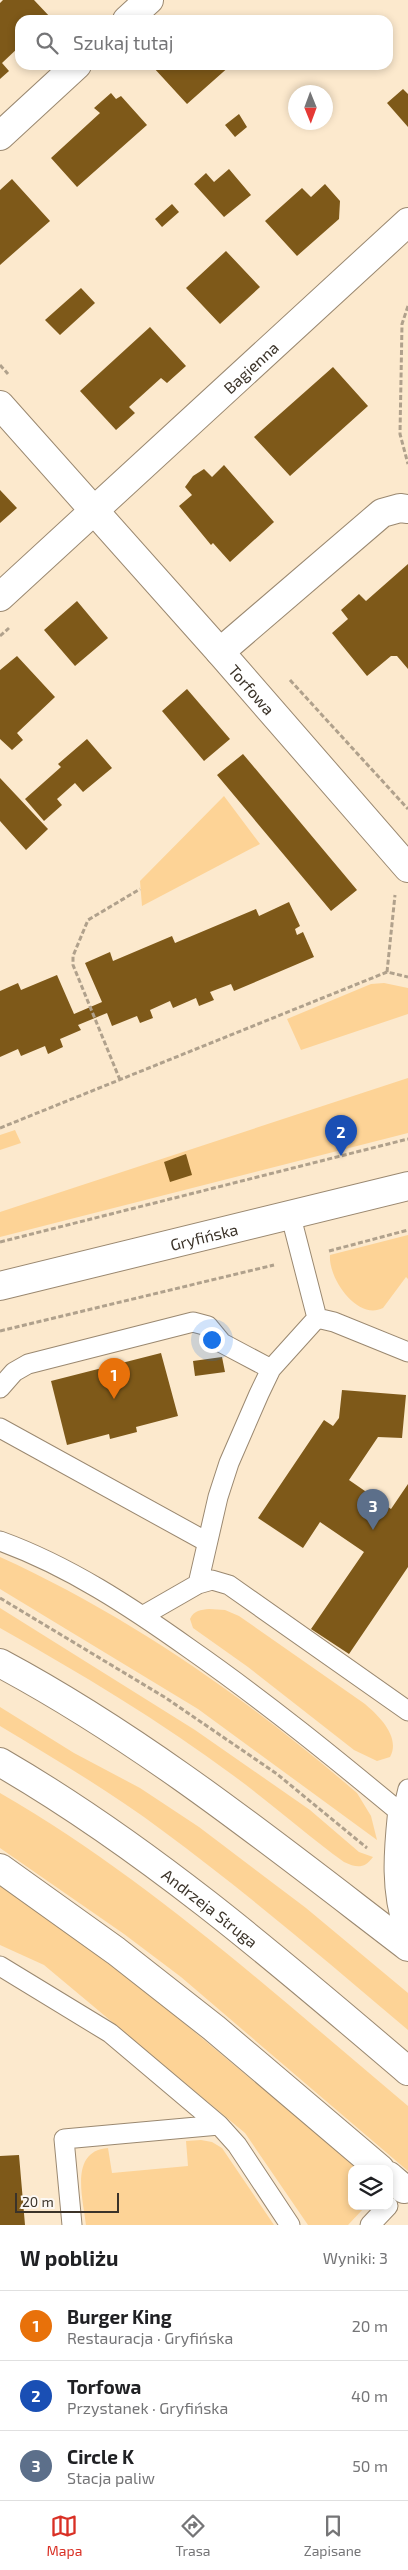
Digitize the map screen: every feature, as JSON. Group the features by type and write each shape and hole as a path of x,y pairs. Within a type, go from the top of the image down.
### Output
{"street":[{"path":"132,15 149,0"},
{"path":"0,136 72,70"},
{"name":"Bagienna","path":"0,597 408,222"},
{"path":"0,405 94,511"},
{"path":"220,652 382,513 400,508 408,509"},
{"name":"Torfowa","path":"94,511 408,868"},
{"name":"Gryfińska","path":"0,1286 290,1213 408,1186"},
{"path":"0,1663 80,1711 178,1774 408,1947"},
{"name":"Andrzeja Struga","path":"0,1762 124,1841 219,1912 408,2071"},
{"path":"406,1807 397,1862 400,1906 408,1928"},
{"path":"0,1868 116,1951 214,2028 375,2165"}],"lane":[{"path":"290,1213 317,1318"},
{"path":"317,1318 334,1322 408,1352"},
{"path":"198,1584 218,1497 229,1463 271,1369 317,1318"},
{"path":"0,1388 6,1379 21,1368 68,1353 193,1322 208,1326 222,1343 271,1369"},
{"path":"0,1428 207,1542"},
{"path":"0,1541 60,1568 144,1615 406,1807"},
{"path":"144,1615 198,1584 212,1580 229,1585 408,1711"},
{"path":"0,1966 110,2033 220,2125 237,2145 290,2225"},
{"path":"72,2225 64,2139 220,2125"},
{"path":"370,2225 396,2194"}],"path":[{"path":"408,306 402,324 400,425 400,434 408,464"},
{"path":"0,365 13,380"},
{"path":"0,636 15,622"},
{"path":"284,673 408,809"},
{"path":"120,1080 73,965 74,956 88,920 140,889"},
{"path":"387,972 395,893"},
{"path":"0,1128 387,972 408,977"},
{"path":"0,1242 408,1139"},
{"path":"0,1331 408,1230"},
{"path":"0,1598 166,1698 277,1774 366,1848 397,1862"}],"shaded area":[{"path":"224,796 260,844 142,906 140,881"},
{"path":"384,983 408,988 408,1014 301,1050 287,1019 371,984"},
{"path":"408,1078 408,1133 0,1237 0,1212"},
{"path":"15,1130 21,1143 0,1150 0,1135"},
{"path":"408,1235 408,1279 406,1277 383,1308 373,1310 363,1308 354,1303 346,1295 334,1275 330,1255"},
{"path":"0,1557 48,1580 142,1633 187,1662 274,1725 357,1793 371,1816 377,1840 198,1709 0,1589"},
{"path":"0,1608 195,1730 310,1810 359,1852 373,1857 366,1864 360,1866 344,1862 248,1787 177,1736 90,1680 0,1628"},
{"path":"209,1609 225,1610 239,1616 365,1704 382,1721 391,1735 393,1749 390,1757 377,1761 354,1750 248,1667 193,1628 190,1619 192,1616 198,1611"},
{"path":"0,1707 74,1753 140,1788 199,1827 306,1908 408,1993 408,2030 256,1903 163,1831 103,1789 0,1726"},
{"path":"0,1793 108,1863 211,1940 408,2106 408,2171 181,1977 124,1934 0,1848"},
{"path":"0,1885 161,2004 354,2165 348,2165 348,2210 362,2210 348,2225 308,2225 245,2133 44,1965 0,1945"},
{"path":"201,2140 212,2142 222,2148 274,2225 86,2225 81,2178 83,2167 88,2158 96,2151 108,2148 112,2173 188,2166 186,2141"}],"building":[{"path":"3,0 34,0 48,15 15,15 15,51 2,63 9,71 0,79 0,3"},
{"path":"156,70 225,70 187,104"},
{"path":"403,89 408,94 408,127 387,103"},
{"path":"111,93 116,99 121,96 147,125 77,187 51,158 100,113 94,108"},
{"path":"239,114 247,127 235,137 225,125"},
{"path":"229,169 251,195 224,217 194,184 206,173 214,182"},
{"path":"12,179 50,221 0,265 0,190"},
{"path":"325,184 340,201 339,219 297,256 265,221 302,188 311,197"},
{"path":"172,204 179,212 162,227 155,219"},
{"path":"226,251 260,287 220,324 186,288"},
{"path":"81,288 95,303 60,335 45,320"},
{"path":"150,327 186,366 167,383 161,378 129,407 135,413 116,430 80,391"},
{"path":"333,367 368,406 290,476 254,437"},
{"path":"224,465 274,522 230,562 213,543 211,545 179,506 192,495 185,487 193,476 204,469 212,477"},
{"path":"0,490 17,508 0,523"},
{"path":"408,564 408,669 397,656 391,656 367,676 332,633 348,619 341,610 359,594 366,601"},
{"path":"77,601 108,638 75,666 44,630"},
{"path":"17,656 55,697 17,733 23,740 12,750 0,739 0,670"},
{"path":"187,689 230,739 204,761 162,711"},
{"path":"87,739 112,768 83,792 75,783 57,799 62,805 44,821 25,799 61,767 58,764"},
{"path":"243,754 357,890 331,911 217,775"},
{"path":"0,778 48,829 26,850 0,821"},
{"path":"289,902 300,926 295,929 297,935 303,932 314,957 234,991 231,984 210,992 214,1000 199,1006 196,998 173,1008 170,1001 150,1010 153,1018 140,1023 137,1016 112,1026 107,1013 78,1025 81,1030 60,1039 63,1047 48,1054 45,1046 21,1056 18,1049 0,1057 0,991 18,983 21,990 57,975 74,1014 102,1002 85,963 110,952 113,961 172,936 175,943 256,909 259,916"},
{"path":"186,1154 192,1175 170,1182 164,1162"},
{"path":"161,1353 178,1416 136,1427 137,1432 110,1439 109,1434 67,1445 51,1381"},
{"path":"222,1357 225,1372 195,1376 193,1361"},
{"path":"342,1390 406,1395 402,1438 378,1437 349,1480 391,1509 408,1484 408,1567 349,1654 311,1629 364,1552 320,1522 303,1548 258,1518 324,1420 333,1426 339,1418"},
{"path":"19,2155 25,2225 0,2225 0,2156"}],"place":[{"name":"Torfowa","path":"341,1156"},
{"name":"Burger King","path":"114,1399"},
{"name":"Circle K","path":"373,1530"}]}
